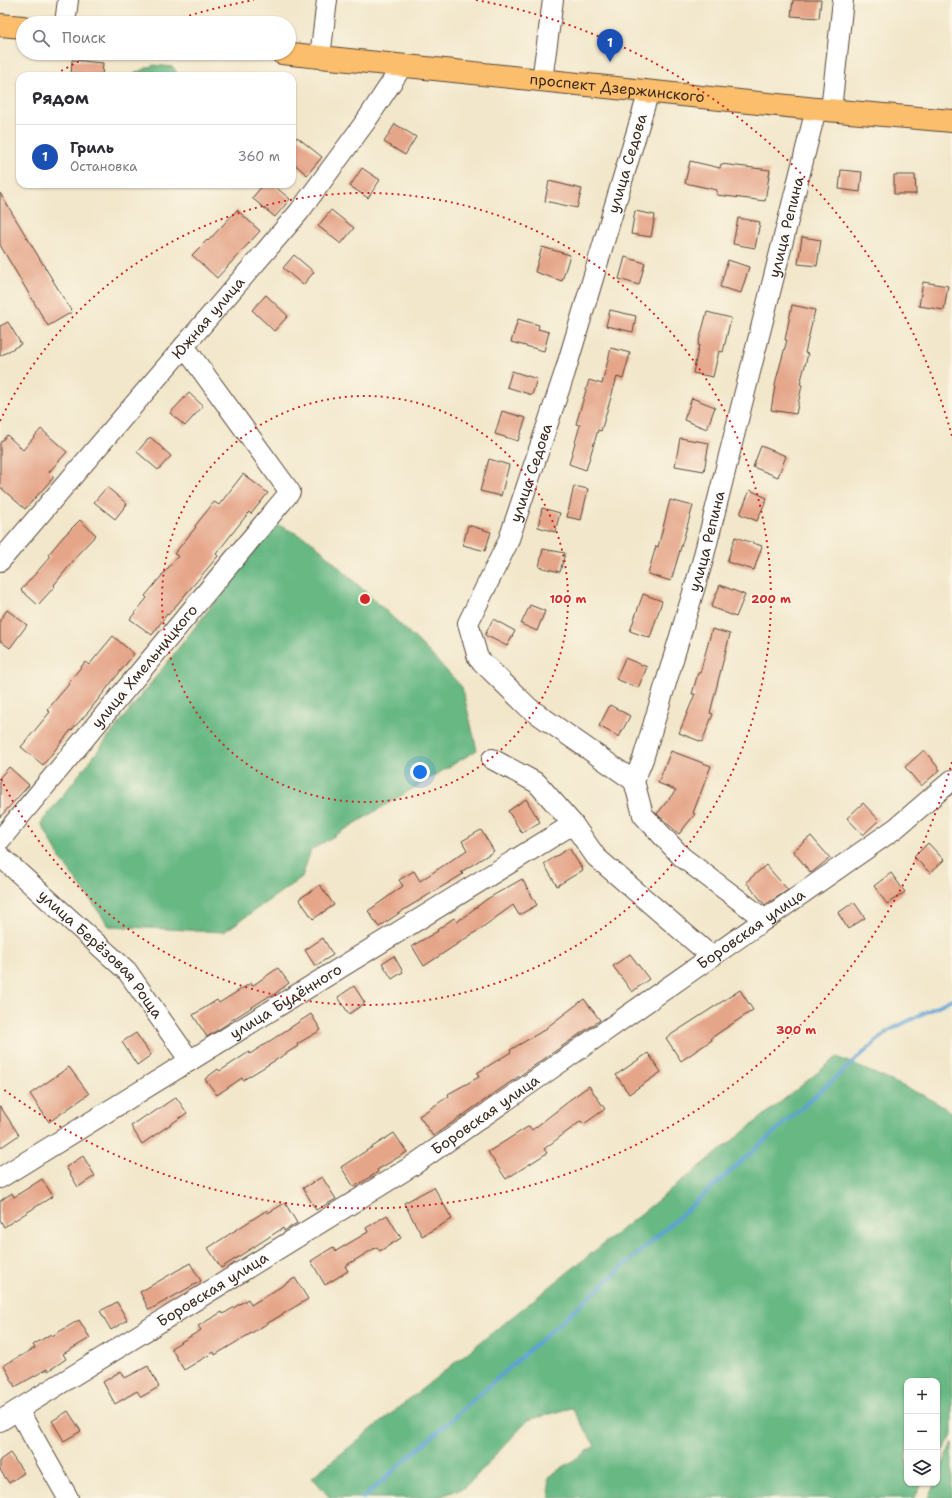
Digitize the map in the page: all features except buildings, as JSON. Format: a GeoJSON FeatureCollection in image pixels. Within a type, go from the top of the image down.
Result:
{"type":"FeatureCollection","features":[{"type":"Feature","properties":{"kind":"main road"},"geometry":{"type":"LineString","coordinates":[[0,24],[16,26]]}},
{"type":"Feature","properties":{"kind":"main road","name":"проспект Дзержинского"},"geometry":{"type":"LineString","coordinates":[[296,54],[649,92],[952,121]]}},
{"type":"Feature","properties":{"kind":"street"},"geometry":{"type":"LineString","coordinates":[[66,16],[68,0]]}},
{"type":"Feature","properties":{"kind":"street"},"geometry":{"type":"LineString","coordinates":[[320,57],[327,0]]}},
{"type":"Feature","properties":{"kind":"street"},"geometry":{"type":"LineString","coordinates":[[542,80],[554,0]]}},
{"type":"Feature","properties":{"kind":"street","name":"улица Репина"},"geometry":{"type":"LineString","coordinates":[[634,782],[643,759],[702,562],[823,109],[843,0]]}},
{"type":"Feature","properties":{"kind":"street","name":"Южная улица"},"geometry":{"type":"LineString","coordinates":[[0,561],[299,212],[366,121],[403,65]]}},
{"type":"Feature","properties":{"kind":"street","name":"улица Седова"},"geometry":{"type":"LineString","coordinates":[[634,782],[528,708],[478,658],[468,623],[508,542],[565,372],[649,92]]}},
{"type":"Feature","properties":{"kind":"street","name":"улица Хмельницкого"},"geometry":{"type":"LineString","coordinates":[[0,840],[290,492],[184,346]]}},
{"type":"Feature","properties":{"kind":"street"},"geometry":{"type":"LineString","coordinates":[[492,759],[538,783],[572,824],[596,857],[711,956]]}},
{"type":"Feature","properties":{"kind":"street","name":"Боровская улица"},"geometry":{"type":"LineString","coordinates":[[0,1421],[412,1166],[896,828],[952,780]]}},
{"type":"Feature","properties":{"kind":"street"},"geometry":{"type":"LineString","coordinates":[[634,782],[643,815],[682,857],[764,919]]}},
{"type":"Feature","properties":{"kind":"street","name":"улица Будённого"},"geometry":{"type":"LineString","coordinates":[[0,1178],[572,824]]}},
{"type":"Feature","properties":{"kind":"street","name":"улица Берёзовая Роща"},"geometry":{"type":"LineString","coordinates":[[0,856],[127,971],[190,1061]]}},
{"type":"Feature","properties":{"kind":"street"},"geometry":{"type":"LineString","coordinates":[[18,1410],[68,1498]]}},
{"type":"Feature","properties":{"kind":"green space"},"geometry":{"type":"Polygon","coordinates":[[[154,65],[173,67],[176,72],[137,72],[154,65]]]}},
{"type":"Feature","properties":{"kind":"green space"},"geometry":{"type":"Polygon","coordinates":[[[276,524],[310,540],[419,642],[462,687],[477,750],[311,850],[302,877],[224,932],[109,926],[60,858],[41,823],[276,524]]]}},
{"type":"Feature","properties":{"kind":"green space"},"geometry":{"type":"Polygon","coordinates":[[[837,1057],[925,1096],[952,1112],[952,1436],[940,1456],[940,1378],[904,1378],[904,1486],[921,1486],[914,1498],[550,1498],[548,1477],[595,1446],[572,1408],[528,1420],[466,1487],[436,1498],[330,1498],[312,1477],[837,1057]]]}},
{"type":"Feature","properties":{"kind":"green space"},"geometry":{"type":"Polygon","coordinates":[[[952,1443],[952,1497],[928,1498],[934,1486],[940,1486],[940,1471],[952,1443]]]}},
{"type":"Feature","properties":{"kind":"waterway"},"geometry":{"type":"LineString","coordinates":[[363,1498],[888,1031],[952,999]]}},
{"type":"Feature","properties":{"kind":"place","name":"Гриль"},"geometry":{"type":"Point","coordinates":[610,62]}}]}
